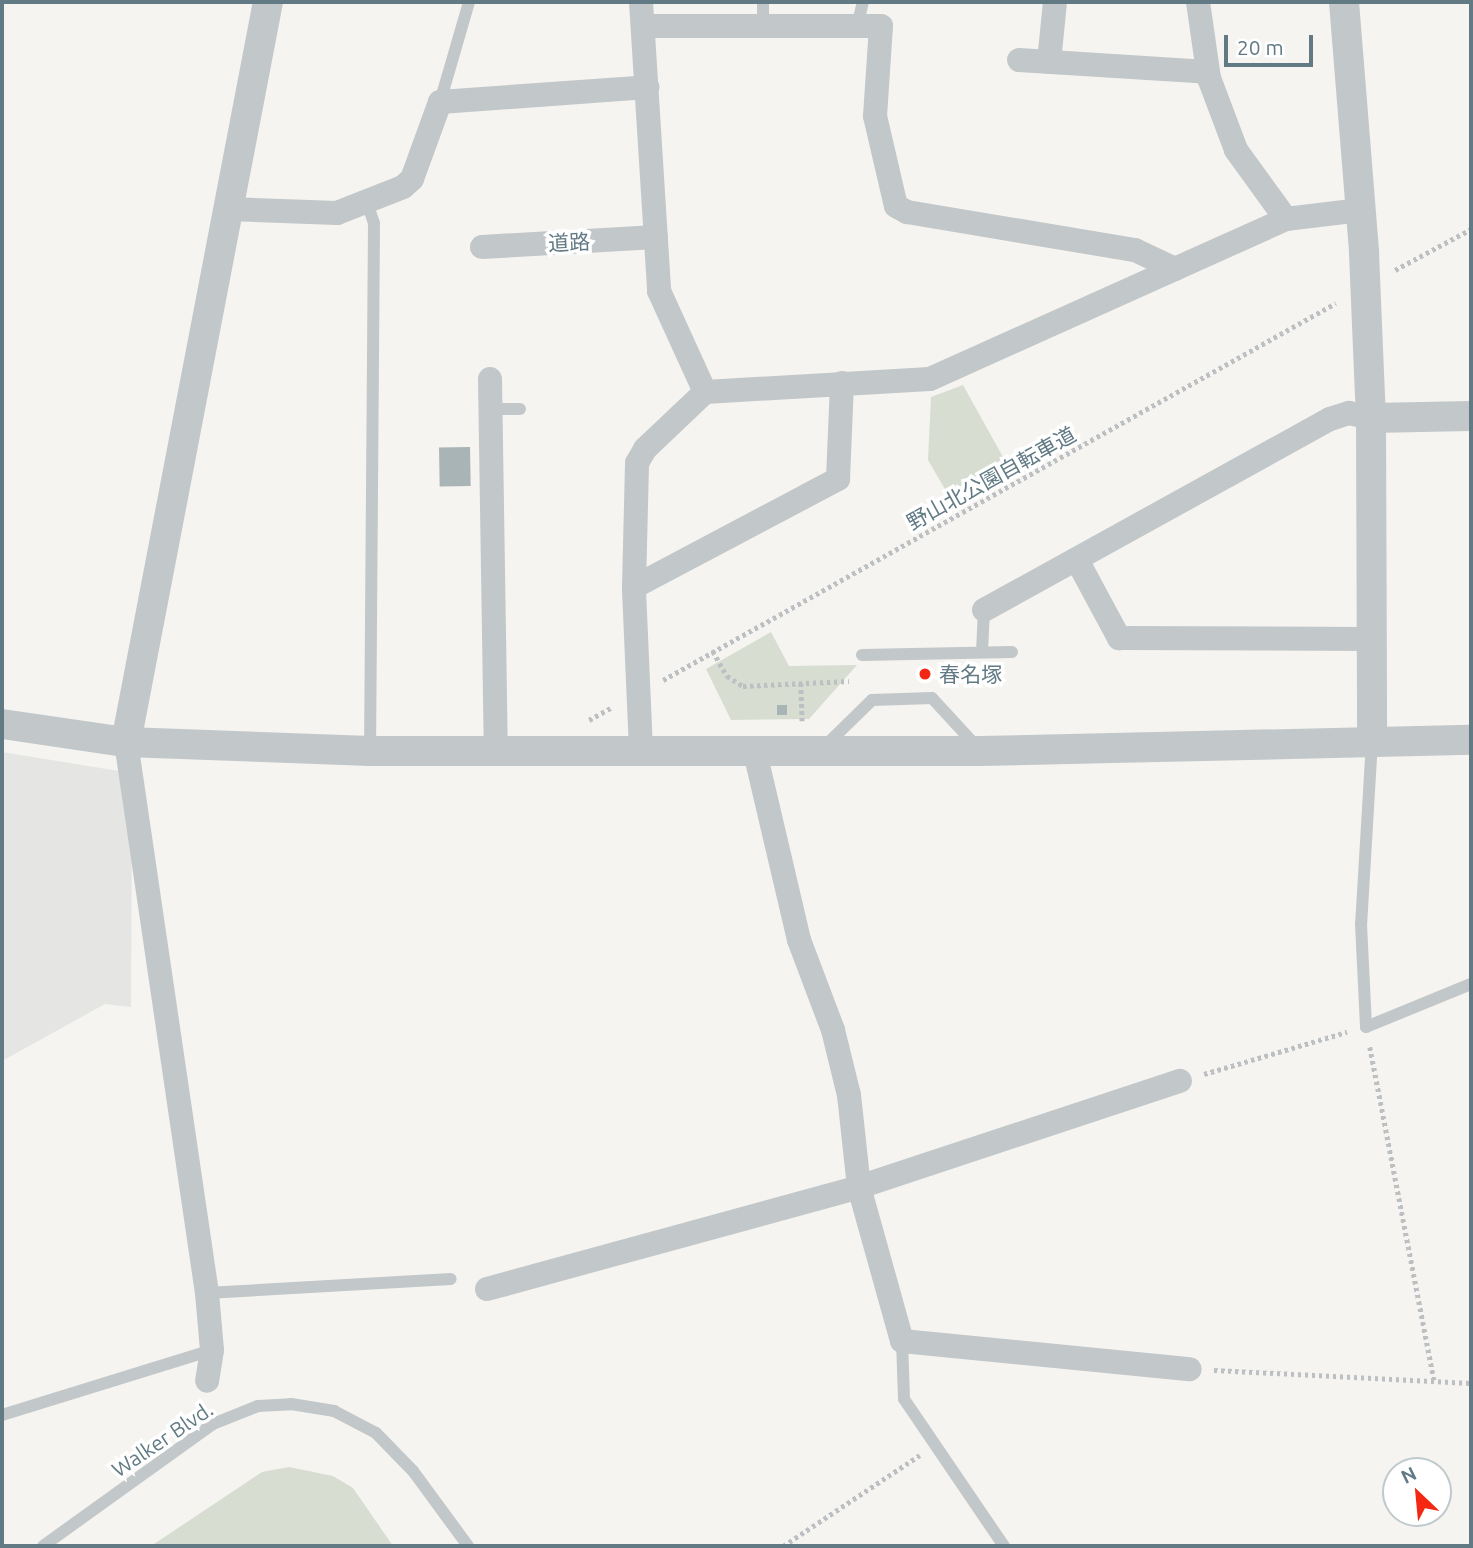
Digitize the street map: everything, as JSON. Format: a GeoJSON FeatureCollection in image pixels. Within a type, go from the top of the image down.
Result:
{"type":"FeatureCollection","features":[{"type":"Feature","properties":{"kind":"street"},"geometry":{"type":"LineString","coordinates":[[207,1381],[212,1350],[207,1293],[126,742],[268,2]]}},
{"type":"Feature","properties":{"kind":"street"},"geometry":{"type":"LineString","coordinates":[[641,2],[659,291],[705,392]]}},
{"type":"Feature","properties":{"kind":"street"},"geometry":{"type":"LineString","coordinates":[[1049,62],[1055,2]]}},
{"type":"Feature","properties":{"kind":"street"},"geometry":{"type":"LineString","coordinates":[[1198,2],[1208,72],[1236,150],[1286,219]]}},
{"type":"Feature","properties":{"kind":"street"},"geometry":{"type":"LineString","coordinates":[[1344,2],[1360,210],[1371,418],[1372,741]]}},
{"type":"Feature","properties":{"kind":"street"},"geometry":{"type":"LineString","coordinates":[[643,26],[763,13],[857,26],[881,26],[875,116],[896,206],[907,212],[1135,250],[1175,269]]}},
{"type":"Feature","properties":{"kind":"street"},"geometry":{"type":"LineString","coordinates":[[1018,60],[1208,72]]}},
{"type":"Feature","properties":{"kind":"street"},"geometry":{"type":"LineString","coordinates":[[229,209],[337,213],[367,202],[412,179],[440,102],[647,87]]}},
{"type":"Feature","properties":{"kind":"street"},"geometry":{"type":"LineString","coordinates":[[642,750],[634,587],[637,463],[645,449],[705,392],[930,379],[1286,219],[1360,210]]}},
{"type":"Feature","properties":{"kind":"street","name":"道路"},"geometry":{"type":"LineString","coordinates":[[482,247],[656,237]]}},
{"type":"Feature","properties":{"kind":"street"},"geometry":{"type":"LineString","coordinates":[[490,379],[496,750]]}},
{"type":"Feature","properties":{"kind":"street"},"geometry":{"type":"LineString","coordinates":[[634,587],[838,479],[842,383]]}},
{"type":"Feature","properties":{"kind":"street"},"geometry":{"type":"LineString","coordinates":[[984,610],[1330,419],[1349,413],[1371,418],[1471,416]]}},
{"type":"Feature","properties":{"kind":"street"},"geometry":{"type":"LineString","coordinates":[[1076,560],[1119,638],[1371,639]]}},
{"type":"Feature","properties":{"kind":"street"},"geometry":{"type":"LineString","coordinates":[[2,724],[126,742],[370,751],[754,748],[980,751],[1471,740]]}},
{"type":"Feature","properties":{"kind":"street"},"geometry":{"type":"LineString","coordinates":[[754,748],[799,940],[833,1030],[849,1096],[859,1187],[902,1341],[1190,1368]]}},
{"type":"Feature","properties":{"kind":"street"},"geometry":{"type":"LineString","coordinates":[[487,1289],[859,1187],[1180,1081]]}},
{"type":"Feature","properties":{"kind":"lane"},"geometry":{"type":"LineString","coordinates":[[440,102],[469,2]]}},
{"type":"Feature","properties":{"kind":"lane"},"geometry":{"type":"LineString","coordinates":[[857,26],[863,2]]}},
{"type":"Feature","properties":{"kind":"lane"},"geometry":{"type":"LineString","coordinates":[[367,202],[373,223],[370,751]]}},
{"type":"Feature","properties":{"kind":"lane"},"geometry":{"type":"LineString","coordinates":[[491,409],[520,409]]}},
{"type":"Feature","properties":{"kind":"lane"},"geometry":{"type":"LineString","coordinates":[[982,652],[984,610]]}},
{"type":"Feature","properties":{"kind":"lane"},"geometry":{"type":"LineString","coordinates":[[862,655],[1012,652]]}},
{"type":"Feature","properties":{"kind":"lane"},"geometry":{"type":"LineString","coordinates":[[824,748],[872,700],[932,698],[980,751]]}},
{"type":"Feature","properties":{"kind":"lane"},"geometry":{"type":"LineString","coordinates":[[1372,741],[1361,924],[1366,1027],[1471,984]]}},
{"type":"Feature","properties":{"kind":"lane"},"geometry":{"type":"LineString","coordinates":[[207,1293],[451,1279]]}},
{"type":"Feature","properties":{"kind":"lane"},"geometry":{"type":"LineString","coordinates":[[902,1341],[904,1399],[933,1447],[1004,1546]]}},
{"type":"Feature","properties":{"kind":"lane"},"geometry":{"type":"LineString","coordinates":[[2,1415],[212,1350]]}},
{"type":"Feature","properties":{"kind":"lane","name":"Walker Blvd."},"geometry":{"type":"LineString","coordinates":[[43,1546],[213,1423],[258,1406],[291,1404],[334,1411],[376,1433],[413,1471],[468,1546]]}},
{"type":"Feature","properties":{"kind":"path"},"geometry":{"type":"LineString","coordinates":[[1390,273],[1471,229]]}},
{"type":"Feature","properties":{"kind":"path","name":"野山北公園自転車道"},"geometry":{"type":"LineString","coordinates":[[655,684],[1344,299]]}},
{"type":"Feature","properties":{"kind":"path"},"geometry":{"type":"LineString","coordinates":[[713,651],[727,676],[743,686],[849,681]]}},
{"type":"Feature","properties":{"kind":"path"},"geometry":{"type":"LineString","coordinates":[[801,683],[802,725]]}},
{"type":"Feature","properties":{"kind":"path"},"geometry":{"type":"LineString","coordinates":[[583,724],[622,702]]}},
{"type":"Feature","properties":{"kind":"path"},"geometry":{"type":"LineString","coordinates":[[1180,1081],[1366,1027],[1434,1380]]}},
{"type":"Feature","properties":{"kind":"path"},"geometry":{"type":"LineString","coordinates":[[1190,1368],[1471,1383]]}},
{"type":"Feature","properties":{"kind":"path"},"geometry":{"type":"LineString","coordinates":[[783,1546],[933,1447]]}},
{"type":"Feature","properties":{"kind":"shaded area"},"geometry":{"type":"Polygon","coordinates":[[[963,385],[1013,475],[956,508],[928,460],[931,397],[963,385]]]}},
{"type":"Feature","properties":{"kind":"shaded area"},"geometry":{"type":"Polygon","coordinates":[[[771,632],[789,666],[857,665],[809,719],[731,720],[706,669],[771,632]]]}},
{"type":"Feature","properties":{"kind":"shaded area"},"geometry":{"type":"Polygon","coordinates":[[[2,752],[119,771],[132,830],[131,1007],[105,1004],[2,1061],[2,752]]]}},
{"type":"Feature","properties":{"kind":"shaded area"},"geometry":{"type":"Polygon","coordinates":[[[289,1467],[333,1476],[353,1488],[393,1546],[151,1546],[262,1472],[289,1467]]]}},
{"type":"Feature","properties":{"kind":"building"},"geometry":{"type":"Polygon","coordinates":[[[470,447],[471,486],[440,487],[439,448],[470,447]]]}},
{"type":"Feature","properties":{"kind":"building"},"geometry":{"type":"Polygon","coordinates":[[[777,705],[787,705],[787,715],[777,715],[777,705]]]}},
{"type":"Feature","properties":{"kind":"place","name":"春名塚"},"geometry":{"type":"Point","coordinates":[925,674]}}]}
